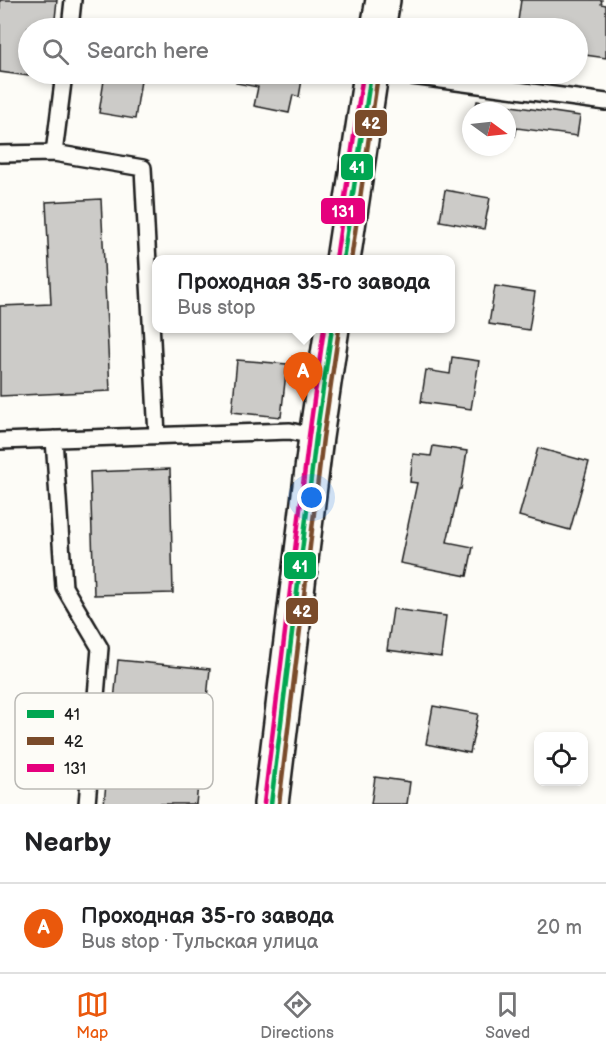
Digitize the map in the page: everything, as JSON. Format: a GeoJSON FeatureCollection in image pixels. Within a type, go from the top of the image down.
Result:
{"type":"FeatureCollection","features":[{"type":"Feature","properties":{"kind":"main road"},"geometry":{"type":"LineString","coordinates":[[379,18],[382,0]]}},
{"type":"Feature","properties":{"kind":"main road"},"geometry":{"type":"LineString","coordinates":[[344,255],[369,84]]}},
{"type":"Feature","properties":{"kind":"main road"},"geometry":{"type":"LineString","coordinates":[[271,804],[316,437],[331,333]]}},
{"type":"Feature","properties":{"kind":"lane"},"geometry":{"type":"LineString","coordinates":[[71,18],[74,0]]}},
{"type":"Feature","properties":{"kind":"lane"},"geometry":{"type":"LineString","coordinates":[[54,153],[63,84]]}},
{"type":"Feature","properties":{"kind":"lane"},"geometry":{"type":"LineString","coordinates":[[472,84],[606,102]]}},
{"type":"Feature","properties":{"kind":"lane"},"geometry":{"type":"LineString","coordinates":[[0,154],[54,153],[143,168],[156,436]]}},
{"type":"Feature","properties":{"kind":"lane"},"geometry":{"type":"LineString","coordinates":[[0,441],[290,431],[316,437]]}},
{"type":"Feature","properties":{"kind":"lane"},"geometry":{"type":"LineString","coordinates":[[54,439],[64,587],[100,648],[96,693]]}},
{"type":"Feature","properties":{"kind":"lane"},"geometry":{"type":"LineString","coordinates":[[87,804],[88,789]]}},
{"type":"Feature","properties":{"kind":"building"},"geometry":{"type":"Polygon","coordinates":[[[0,0],[57,0],[55,18],[18,18],[18,75],[0,72],[0,0]]]}},
{"type":"Feature","properties":{"kind":"building"},"geometry":{"type":"Polygon","coordinates":[[[521,0],[602,0],[601,4],[606,5],[606,58],[588,55],[588,18],[518,18],[521,0]]]}},
{"type":"Feature","properties":{"kind":"building"},"geometry":{"type":"Polygon","coordinates":[[[103,84],[140,84],[135,119],[99,113],[103,84]]]}},
{"type":"Feature","properties":{"kind":"building"},"geometry":{"type":"Polygon","coordinates":[[[242,84],[301,84],[299,97],[293,95],[289,113],[254,106],[258,87],[242,84]]]}},
{"type":"Feature","properties":{"kind":"building"},"geometry":{"type":"Polygon","coordinates":[[[516,107],[580,116],[577,136],[517,128],[516,132],[516,107]]]}},
{"type":"Feature","properties":{"kind":"building"},"geometry":{"type":"Polygon","coordinates":[[[445,190],[490,198],[484,229],[440,221],[445,190]]]}},
{"type":"Feature","properties":{"kind":"building"},"geometry":{"type":"Polygon","coordinates":[[[101,199],[110,391],[0,396],[0,306],[51,304],[46,202],[101,199]]]}},
{"type":"Feature","properties":{"kind":"building"},"geometry":{"type":"Polygon","coordinates":[[[495,286],[535,292],[529,330],[489,324],[495,286]]]}},
{"type":"Feature","properties":{"kind":"building"},"geometry":{"type":"Polygon","coordinates":[[[452,357],[479,361],[471,409],[421,402],[426,370],[450,374],[452,357]]]}},
{"type":"Feature","properties":{"kind":"building"},"geometry":{"type":"Polygon","coordinates":[[[237,360],[287,364],[281,417],[232,412],[237,360]]]}},
{"type":"Feature","properties":{"kind":"building"},"geometry":{"type":"Polygon","coordinates":[[[433,446],[467,451],[461,489],[459,489],[447,542],[473,547],[467,576],[400,563],[417,483],[410,482],[413,454],[431,456],[433,446]]]}},
{"type":"Feature","properties":{"kind":"building"},"geometry":{"type":"Polygon","coordinates":[[[538,448],[589,462],[570,530],[519,516],[538,448]]]}},
{"type":"Feature","properties":{"kind":"building"},"geometry":{"type":"Polygon","coordinates":[[[170,469],[173,593],[94,595],[90,472],[170,469]]]}},
{"type":"Feature","properties":{"kind":"building"},"geometry":{"type":"Polygon","coordinates":[[[393,609],[446,616],[441,657],[387,650],[393,609]]]}},
{"type":"Feature","properties":{"kind":"building"},"geometry":{"type":"Polygon","coordinates":[[[118,660],[210,669],[208,693],[115,693],[118,660]]]}},
{"type":"Feature","properties":{"kind":"building"},"geometry":{"type":"Polygon","coordinates":[[[433,706],[478,714],[470,753],[426,744],[433,706]]]}},
{"type":"Feature","properties":{"kind":"building"},"geometry":{"type":"Polygon","coordinates":[[[375,777],[410,782],[407,804],[371,804],[375,777]]]}},
{"type":"Feature","properties":{"kind":"building"},"geometry":{"type":"Polygon","coordinates":[[[105,789],[198,789],[196,804],[104,804],[105,789]]]}},
{"type":"Feature","properties":{"kind":"transit line","name":"131"},"geometry":{"type":"LineString","coordinates":[[337,255],[362,84]]}},
{"type":"Feature","properties":{"kind":"transit line","name":"41"},"geometry":{"type":"LineString","coordinates":[[344,255],[369,84]]}},
{"type":"Feature","properties":{"kind":"transit line","name":"42"},"geometry":{"type":"LineString","coordinates":[[352,255],[377,84]]}},
{"type":"Feature","properties":{"kind":"transit line","name":"131"},"geometry":{"type":"LineString","coordinates":[[264,803],[323,333]]}},
{"type":"Feature","properties":{"kind":"transit line","name":"41"},"geometry":{"type":"LineString","coordinates":[[271,804],[316,437],[331,333]]}},
{"type":"Feature","properties":{"kind":"transit line","name":"42"},"geometry":{"type":"LineString","coordinates":[[279,804],[323,438],[338,333]]}},
{"type":"Feature","properties":{"kind":"place","name":"Проходная 35-го завода"},"geometry":{"type":"Point","coordinates":[303,402]}}]}
